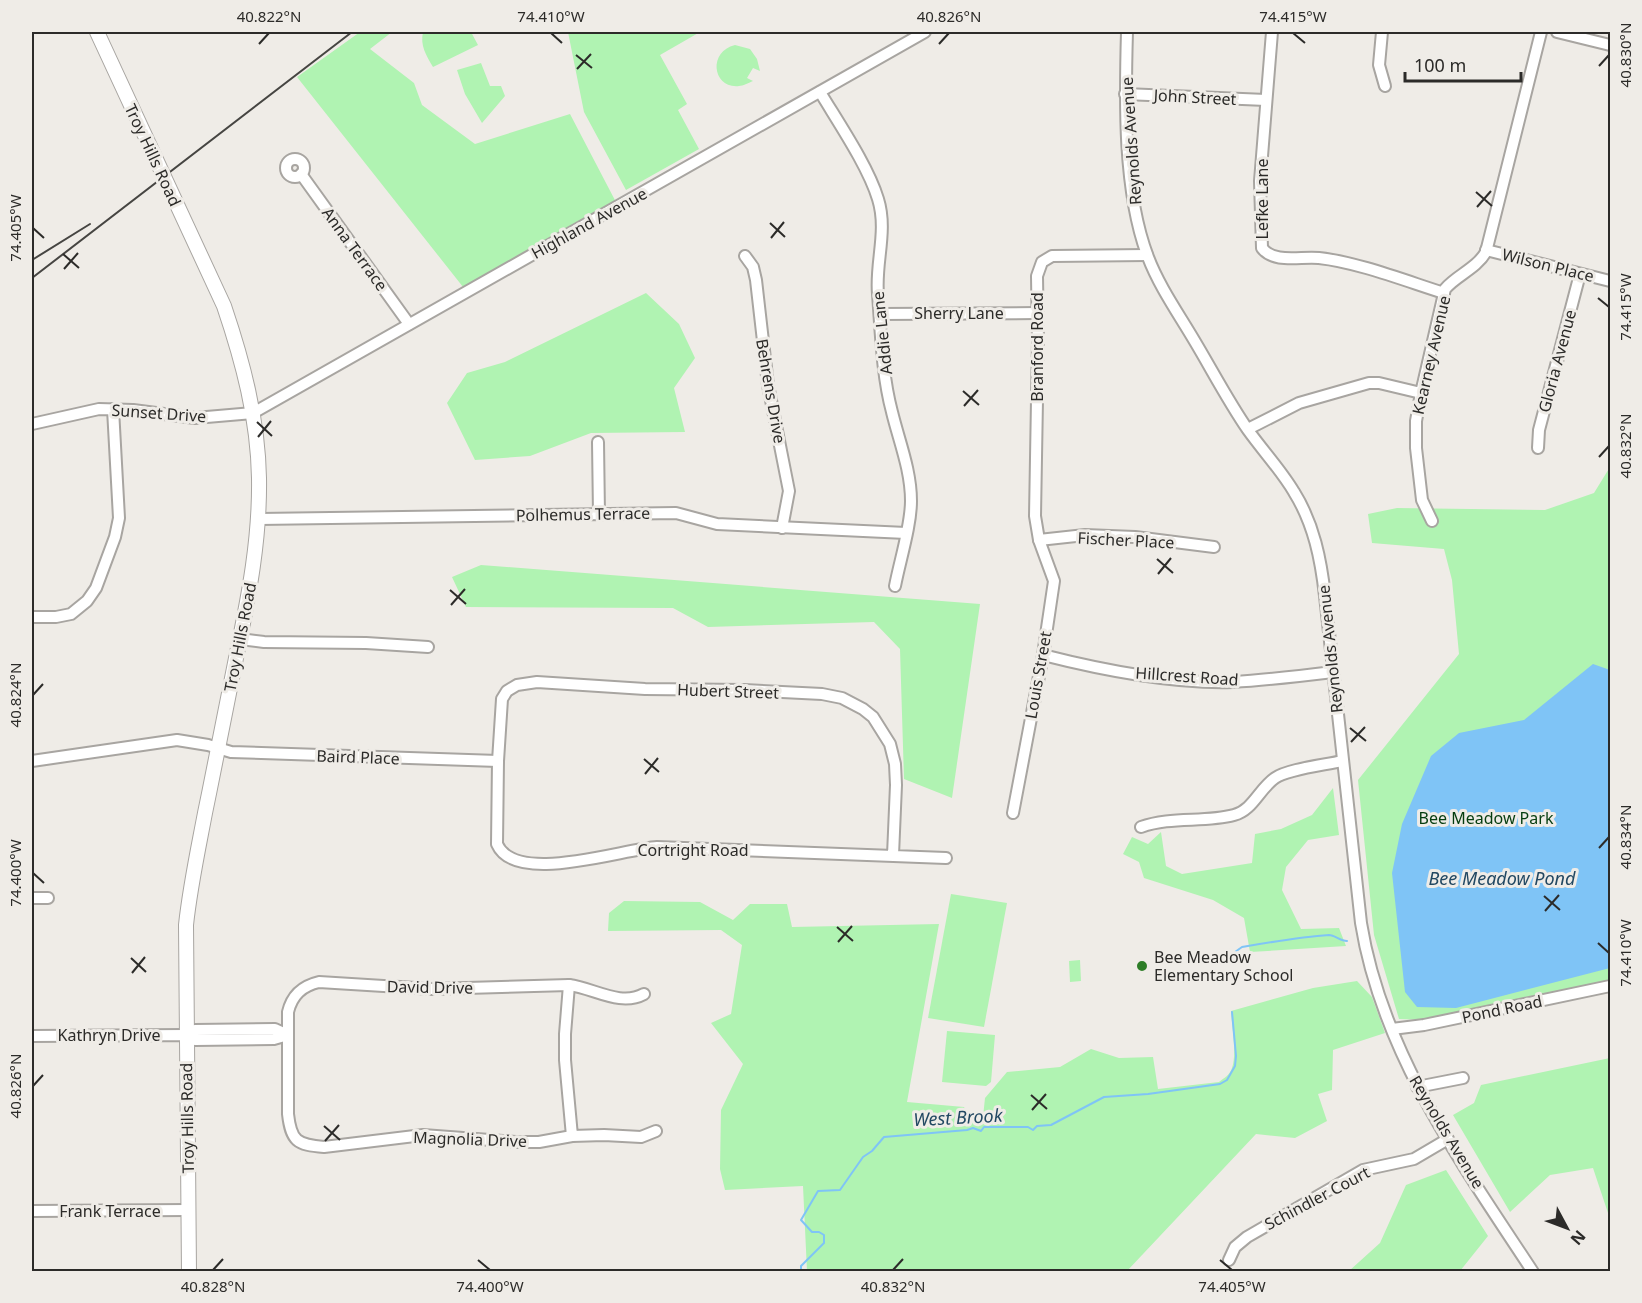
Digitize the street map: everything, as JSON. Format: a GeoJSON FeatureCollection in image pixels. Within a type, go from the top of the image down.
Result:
{"type":"FeatureCollection","features":[{"type":"Feature","properties":{"kind":"main road","name":"Troy Hills Road"},"geometry":{"type":"LineString","coordinates":[[97,33],[224,306],[239,352],[253,413],[259,477],[259,519],[248,597],[187,915],[189,1272]]}},
{"type":"Feature","properties":{"kind":"street","name":"Highland Avenue"},"geometry":{"type":"LineString","coordinates":[[253,413],[924,32]]}},
{"type":"Feature","properties":{"kind":"street","name":"Reynolds Avenue"},"geometry":{"type":"LineString","coordinates":[[1127,32],[1125,94],[1132,189],[1147,255],[1167,295],[1248,429],[1295,494],[1313,532],[1322,573],[1365,949],[1374,979],[1417,1087],[1533,1272]]}},
{"type":"Feature","properties":{"kind":"street","name":"Lefke Lane"},"geometry":{"type":"LineString","coordinates":[[1272,32],[1260,181],[1260,239],[1265,252],[1274,257],[1317,258],[1334,261],[1444,293]]}},
{"type":"Feature","properties":{"kind":"street"},"geometry":{"type":"LineString","coordinates":[[1382,32],[1379,65],[1385,86]]}},
{"type":"Feature","properties":{"kind":"street","name":"Kearney Avenue"},"geometry":{"type":"LineString","coordinates":[[1432,521],[1422,500],[1416,448],[1416,422],[1421,393],[1444,293],[1451,282],[1480,261],[1486,250],[1541,32]]}},
{"type":"Feature","properties":{"kind":"street"},"geometry":{"type":"LineString","coordinates":[[1557,32],[1611,45]]}},
{"type":"Feature","properties":{"kind":"street","name":"Addie Lane"},"geometry":{"type":"LineString","coordinates":[[820,92],[871,181],[878,199],[882,222],[877,278],[879,314],[889,400],[911,488],[910,516],[895,586]]}},
{"type":"Feature","properties":{"kind":"street","name":"John Street"},"geometry":{"type":"LineString","coordinates":[[1125,94],[1266,100]]}},
{"type":"Feature","properties":{"kind":"street","name":"Anna Terrace"},"geometry":{"type":"LineString","coordinates":[[301,174],[409,324]]}},
{"type":"Feature","properties":{"kind":"street","name":"Wilson Place"},"geometry":{"type":"LineString","coordinates":[[1486,250],[1611,280]]}},
{"type":"Feature","properties":{"kind":"street","name":"Behrens Drive"},"geometry":{"type":"LineString","coordinates":[[745,255],[753,267],[756,280],[768,385],[789,491],[782,528]]}},
{"type":"Feature","properties":{"kind":"street","name":"Branford Road"},"geometry":{"type":"LineString","coordinates":[[1038,540],[1035,516],[1037,276],[1040,265],[1047,258],[1077,255],[1147,255]]}},
{"type":"Feature","properties":{"kind":"street","name":"Gloria Avenue"},"geometry":{"type":"LineString","coordinates":[[1538,448],[1539,430],[1580,274]]}},
{"type":"Feature","properties":{"kind":"street","name":"Sherry Lane"},"geometry":{"type":"LineString","coordinates":[[879,314],[1038,313]]}},
{"type":"Feature","properties":{"kind":"street"},"geometry":{"type":"LineString","coordinates":[[1248,429],[1299,403],[1369,383],[1421,393]]}},
{"type":"Feature","properties":{"kind":"street","name":"Sunset Drive"},"geometry":{"type":"LineString","coordinates":[[32,424],[99,409],[133,410],[195,418],[253,413]]}},
{"type":"Feature","properties":{"kind":"street"},"geometry":{"type":"LineString","coordinates":[[32,616],[63,616],[75,612],[87,602],[96,588],[115,537],[119,518],[113,409]]}},
{"type":"Feature","properties":{"kind":"street"},"geometry":{"type":"LineString","coordinates":[[598,442],[599,514]]}},
{"type":"Feature","properties":{"kind":"street","name":"Polhemus Terrace"},"geometry":{"type":"LineString","coordinates":[[259,519],[676,513],[717,524],[906,533]]}},
{"type":"Feature","properties":{"kind":"street","name":"Fischer Place"},"geometry":{"type":"LineString","coordinates":[[1038,540],[1085,535],[1135,537],[1214,548]]}},
{"type":"Feature","properties":{"kind":"street","name":"Louis Street"},"geometry":{"type":"LineString","coordinates":[[1013,813],[1043,655],[1054,581],[1038,540]]}},
{"type":"Feature","properties":{"kind":"street"},"geometry":{"type":"LineString","coordinates":[[240,639],[264,642],[366,643],[428,647]]}},
{"type":"Feature","properties":{"kind":"street","name":"Hillcrest Road"},"geometry":{"type":"LineString","coordinates":[[1043,655],[1150,675],[1197,680],[1249,681],[1333,672]]}},
{"type":"Feature","properties":{"kind":"street","name":"Hubert Street"},"geometry":{"type":"LineString","coordinates":[[498,761],[502,699],[512,687],[527,682],[645,689],[744,690],[822,694],[842,698],[873,717],[890,744],[895,765],[896,785],[893,855]]}},
{"type":"Feature","properties":{"kind":"street","name":"Baird Place"},"geometry":{"type":"LineString","coordinates":[[32,761],[177,740],[231,752],[498,761]]}},
{"type":"Feature","properties":{"kind":"street","name":"Cortright Road"},"geometry":{"type":"LineString","coordinates":[[498,761],[497,844],[506,857],[516,862],[581,862],[640,848],[657,847],[946,858]]}},
{"type":"Feature","properties":{"kind":"street"},"geometry":{"type":"LineString","coordinates":[[1141,827],[1155,822],[1232,816],[1246,809],[1265,786],[1278,776],[1342,761]]}},
{"type":"Feature","properties":{"kind":"street"},"geometry":{"type":"LineString","coordinates":[[32,898],[48,898]]}},
{"type":"Feature","properties":{"kind":"street","name":"David Drive"},"geometry":{"type":"LineString","coordinates":[[288,1072],[288,1012],[293,999],[304,987],[319,982],[432,989],[569,985],[586,987],[625,999],[635,999],[644,994]]}},
{"type":"Feature","properties":{"kind":"street"},"geometry":{"type":"LineString","coordinates":[[569,985],[565,1060],[572,1136]]}},
{"type":"Feature","properties":{"kind":"street","name":"Pond Road"},"geometry":{"type":"LineString","coordinates":[[1392,1029],[1424,1025],[1611,986]]}},
{"type":"Feature","properties":{"kind":"street"},"geometry":{"type":"LineString","coordinates":[[186,1035],[195,1030],[275,1029],[288,1035]]}},
{"type":"Feature","properties":{"kind":"street","name":"Kathryn Drive"},"geometry":{"type":"LineString","coordinates":[[32,1035],[186,1035]]}},
{"type":"Feature","properties":{"kind":"street","name":"Magnolia Drive"},"geometry":{"type":"LineString","coordinates":[[288,1072],[290,1127],[297,1142],[307,1146],[324,1147],[423,1135],[539,1142],[572,1136],[641,1137],[656,1131]]}},
{"type":"Feature","properties":{"kind":"street"},"geometry":{"type":"LineString","coordinates":[[1417,1087],[1463,1077]]}},
{"type":"Feature","properties":{"kind":"street","name":"Schindler Court"},"geometry":{"type":"LineString","coordinates":[[1229,1260],[1235,1246],[1247,1237],[1354,1175],[1374,1167],[1414,1160],[1448,1139]]}},
{"type":"Feature","properties":{"kind":"street","name":"Frank Terrace"},"geometry":{"type":"LineString","coordinates":[[32,1211],[188,1210]]}},
{"type":"Feature","properties":{"kind":"green space"},"geometry":{"type":"Polygon","coordinates":[[[360,32],[392,32],[370,49],[414,83],[422,105],[475,144],[570,114],[618,206],[467,292],[297,77],[360,32]]]}},
{"type":"Feature","properties":{"kind":"green space"},"geometry":{"type":"Polygon","coordinates":[[[423,32],[471,32],[478,45],[433,67],[423,46],[423,32]]]}},
{"type":"Feature","properties":{"kind":"green space"},"geometry":{"type":"Polygon","coordinates":[[[568,32],[700,32],[660,55],[687,104],[678,110],[699,149],[626,190],[584,112],[568,32]]]}},
{"type":"Feature","properties":{"kind":"green space"},"geometry":{"type":"Polygon","coordinates":[[[735,45],[750,49],[757,59],[760,71],[753,68],[747,78],[753,81],[741,86],[723,82],[717,69],[720,55],[735,45]]]}},
{"type":"Feature","properties":{"kind":"green space"},"geometry":{"type":"Polygon","coordinates":[[[481,63],[490,86],[501,86],[505,96],[482,123],[465,94],[457,70],[481,63]]]}},
{"type":"Feature","properties":{"kind":"green space"},"geometry":{"type":"Polygon","coordinates":[[[646,293],[679,324],[695,358],[674,388],[685,432],[591,433],[530,456],[475,460],[447,403],[467,373],[505,362],[646,293]]]}},
{"type":"Feature","properties":{"kind":"green space","name":"Bee Meadow Park"},"geometry":{"type":"Polygon","coordinates":[[[1610,467],[1610,983],[1426,1020],[1399,1019],[1374,935],[1358,780],[1459,654],[1452,580],[1444,549],[1372,543],[1368,514],[1397,508],[1545,510],[1594,493],[1610,467]]]}},
{"type":"Feature","properties":{"kind":"green space"},"geometry":{"type":"Polygon","coordinates":[[[481,565],[980,604],[952,798],[904,779],[900,649],[874,622],[708,627],[673,608],[466,607],[452,577],[481,565]]]}},
{"type":"Feature","properties":{"kind":"green space"},"geometry":{"type":"Polygon","coordinates":[[[1333,788],[1339,835],[1308,840],[1286,867],[1282,890],[1301,929],[1339,928],[1346,946],[1250,952],[1244,918],[1213,900],[1144,878],[1139,862],[1123,854],[1132,837],[1148,844],[1161,832],[1166,866],[1182,874],[1252,863],[1255,834],[1281,829],[1312,815],[1333,788]]]}},
{"type":"Feature","properties":{"kind":"green space"},"geometry":{"type":"Polygon","coordinates":[[[951,894],[1007,903],[984,1027],[928,1018],[951,894]]]}},
{"type":"Feature","properties":{"kind":"green space"},"geometry":{"type":"Polygon","coordinates":[[[624,901],[700,902],[733,920],[750,904],[787,904],[792,927],[939,924],[907,1102],[964,1107],[970,1120],[983,1117],[985,1098],[1007,1072],[1060,1067],[1091,1049],[1119,1058],[1153,1057],[1158,1089],[1219,1082],[1230,1073],[1232,1068],[1234,1048],[1231,1011],[1313,988],[1357,981],[1372,997],[1385,1033],[1333,1050],[1332,1090],[1318,1094],[1327,1121],[1295,1138],[1256,1134],[1127,1271],[807,1271],[803,1186],[725,1190],[720,1169],[721,1110],[743,1064],[711,1023],[731,1014],[742,945],[721,930],[608,931],[609,913],[624,901]]]}},
{"type":"Feature","properties":{"kind":"green space"},"geometry":{"type":"Polygon","coordinates":[[[1080,960],[1081,981],[1070,982],[1069,961],[1080,960]]]}},
{"type":"Feature","properties":{"kind":"green space"},"geometry":{"type":"Polygon","coordinates":[[[947,1031],[995,1035],[991,1082],[986,1086],[942,1082],[947,1031]]]}},
{"type":"Feature","properties":{"kind":"green space"},"geometry":{"type":"Polygon","coordinates":[[[1610,1058],[1610,1219],[1593,1168],[1550,1175],[1510,1212],[1453,1115],[1474,1103],[1481,1085],[1610,1058]]]}},
{"type":"Feature","properties":{"kind":"green space"},"geometry":{"type":"Polygon","coordinates":[[[1446,1170],[1488,1236],[1460,1271],[1349,1271],[1380,1243],[1406,1185],[1446,1170]]]}},
{"type":"Feature","properties":{"kind":"water","name":"Bee Meadow Pond"},"geometry":{"type":"Polygon","coordinates":[[[1593,664],[1610,670],[1610,968],[1456,1008],[1417,1007],[1405,992],[1392,873],[1402,824],[1431,756],[1459,733],[1524,720],[1593,664]]]}},
{"type":"Feature","properties":{"kind":"waterway","name":"West Brook"},"geometry":{"type":"LineString","coordinates":[[1232,959],[1235,952],[1242,947],[1329,935],[1347,941]]}},
{"type":"Feature","properties":{"kind":"waterway","name":"West Brook"},"geometry":{"type":"LineString","coordinates":[[801,1272],[801,1266],[824,1243],[824,1235],[812,1232],[801,1220],[818,1191],[840,1190],[863,1157],[872,1151],[884,1137],[973,1128],[981,1131],[984,1127],[1028,1127],[1033,1130],[1037,1126],[1051,1125],[1104,1097],[1148,1094],[1220,1084],[1227,1080],[1235,1066],[1232,1012]]}},
{"type":"Feature","properties":{"kind":"railway"},"geometry":{"type":"LineString","coordinates":[[32,278],[352,32]]}},
{"type":"Feature","properties":{"kind":"railway"},"geometry":{"type":"LineString","coordinates":[[32,260],[90,224]]}},
{"type":"Feature","properties":{"kind":"place","name":"Bee Meadow Elementary School"},"geometry":{"type":"Point","coordinates":[1142,966]}}]}
